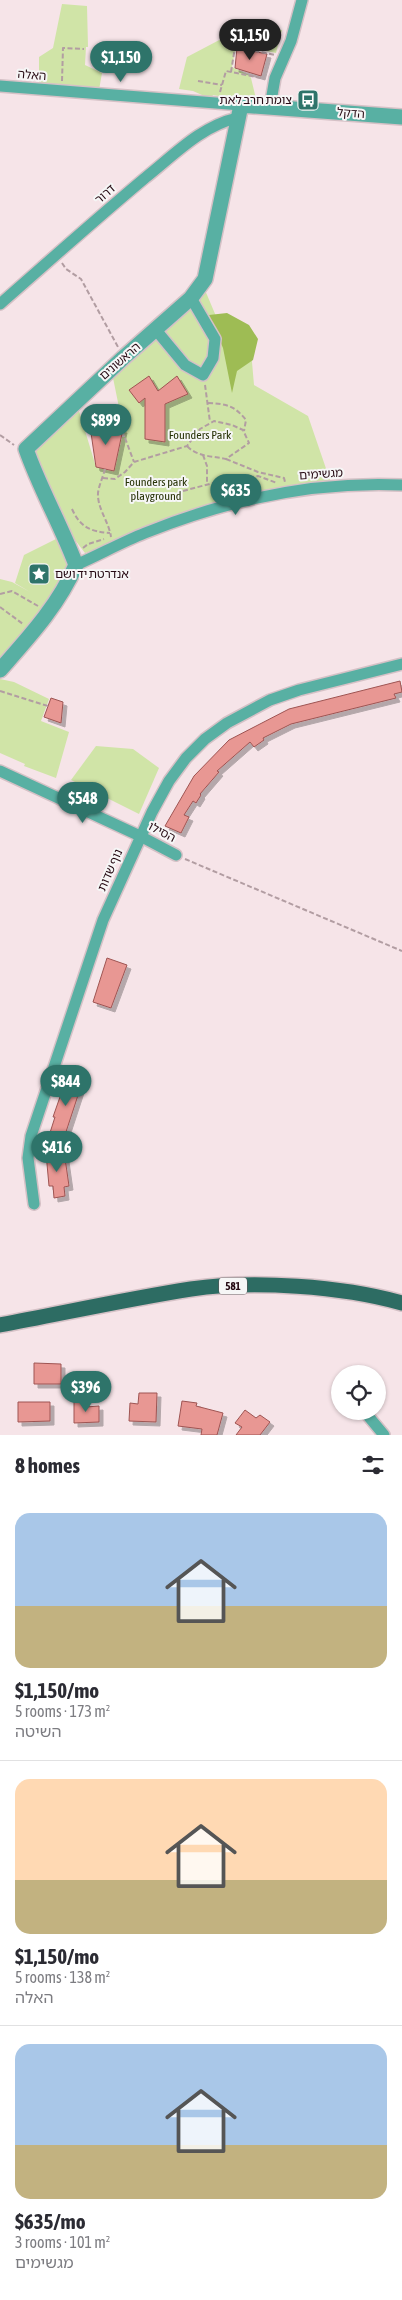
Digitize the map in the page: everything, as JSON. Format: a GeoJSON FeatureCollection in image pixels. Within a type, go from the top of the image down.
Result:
{"type":"FeatureCollection","features":[{"type":"Feature","properties":{"kind":"main road","name":"581"},"geometry":{"type":"LineString","coordinates":[[0,1325],[192,1289],[225,1286],[336,1290],[367,1294],[402,1303]]}},
{"type":"Feature","properties":{"kind":"main road","name":"581"},"geometry":{"type":"LineString","coordinates":[[0,1334],[66,1313]]}},
{"type":"Feature","properties":{"kind":"street"},"geometry":{"type":"LineString","coordinates":[[270,107],[275,78],[284,57],[302,0]]}},
{"type":"Feature","properties":{"kind":"street","name":"האלה"},"geometry":{"type":"LineString","coordinates":[[0,86],[217,103],[239,112]]}},
{"type":"Feature","properties":{"kind":"street","name":"הדקל"},"geometry":{"type":"LineString","coordinates":[[239,112],[270,107],[402,117]]}},
{"type":"Feature","properties":{"kind":"street","name":"דרור"},"geometry":{"type":"LineString","coordinates":[[0,304],[187,144],[239,112]]}},
{"type":"Feature","properties":{"kind":"street","name":"הראשונים"},"geometry":{"type":"LineString","coordinates":[[26,448],[191,298],[205,279],[239,112]]}},
{"type":"Feature","properties":{"kind":"street"},"geometry":{"type":"LineString","coordinates":[[156,330],[186,365],[203,375],[213,358],[215,339],[191,298]]}},
{"type":"Feature","properties":{"kind":"street"},"geometry":{"type":"LineString","coordinates":[[0,670],[48,613],[66,587],[76,565],[64,535],[38,483],[26,448]]}},
{"type":"Feature","properties":{"kind":"street","name":"מגשימים"},"geometry":{"type":"LineString","coordinates":[[76,565],[112,544],[227,505],[284,491],[332,486],[402,485]]}},
{"type":"Feature","properties":{"kind":"street","name":"נוף שדות"},"geometry":{"type":"LineString","coordinates":[[34,1204],[28,1158],[31,1136],[92,948],[140,836],[169,781],[186,758],[205,739],[250,709],[299,690],[402,664]]}},
{"type":"Feature","properties":{"kind":"street","name":"הסילו"},"geometry":{"type":"LineString","coordinates":[[0,771],[140,836],[176,855]]}},
{"type":"Feature","properties":{"kind":"street"},"geometry":{"type":"LineString","coordinates":[[372,1420],[384,1435]]}},
{"type":"Feature","properties":{"kind":"path"},"geometry":{"type":"LineString","coordinates":[[231,72],[235,47],[284,57]]}},
{"type":"Feature","properties":{"kind":"path"},"geometry":{"type":"LineString","coordinates":[[62,91],[63,48],[84,49]]}},
{"type":"Feature","properties":{"kind":"path"},"geometry":{"type":"LineString","coordinates":[[217,103],[226,70],[261,78]]}},
{"type":"Feature","properties":{"kind":"path"},"geometry":{"type":"LineString","coordinates":[[198,80],[222,85]]}},
{"type":"Feature","properties":{"kind":"path"},"geometry":{"type":"LineString","coordinates":[[55,255],[66,269],[81,278],[104,318],[123,358]]}},
{"type":"Feature","properties":{"kind":"path"},"geometry":{"type":"LineString","coordinates":[[207,394],[210,423]]}},
{"type":"Feature","properties":{"kind":"path"},"geometry":{"type":"LineString","coordinates":[[208,403],[226,404],[236,408],[246,420],[244,433]]}},
{"type":"Feature","properties":{"kind":"path"},"geometry":{"type":"LineString","coordinates":[[103,478],[115,479],[134,462],[187,446],[200,429],[210,423],[222,422],[232,425],[244,433],[250,443],[226,459]]}},
{"type":"Feature","properties":{"kind":"path"},"geometry":{"type":"LineString","coordinates":[[0,436],[10,444],[26,448]]}},
{"type":"Feature","properties":{"kind":"path"},"geometry":{"type":"LineString","coordinates":[[125,438],[134,462]]}},
{"type":"Feature","properties":{"kind":"path"},"geometry":{"type":"LineString","coordinates":[[187,446],[191,451],[203,455],[226,459],[258,472],[284,478],[286,483],[284,491]]}},
{"type":"Feature","properties":{"kind":"path"},"geometry":{"type":"LineString","coordinates":[[203,455],[207,466],[206,484]]}},
{"type":"Feature","properties":{"kind":"path"},"geometry":{"type":"LineString","coordinates":[[82,549],[96,541],[112,544],[98,494],[105,469]]}},
{"type":"Feature","properties":{"kind":"path"},"geometry":{"type":"LineString","coordinates":[[183,491],[206,484],[258,476],[278,484],[284,491]]}},
{"type":"Feature","properties":{"kind":"path"},"geometry":{"type":"LineString","coordinates":[[72,509],[81,524],[95,532],[110,533]]}},
{"type":"Feature","properties":{"kind":"path"},"geometry":{"type":"LineString","coordinates":[[0,594],[12,592],[48,613]]}},
{"type":"Feature","properties":{"kind":"path"},"geometry":{"type":"LineString","coordinates":[[0,607],[33,631]]}},
{"type":"Feature","properties":{"kind":"path"},"geometry":{"type":"LineString","coordinates":[[0,691],[48,706]]}},
{"type":"Feature","properties":{"kind":"path"},"geometry":{"type":"LineString","coordinates":[[176,855],[402,951]]}},
{"type":"Feature","properties":{"kind":"green space"},"geometry":{"type":"Polygon","coordinates":[[[62,4],[87,6],[88,47],[86,47],[85,65],[102,73],[99,90],[39,84],[39,57],[53,48],[62,4]]]}},
{"type":"Feature","properties":{"kind":"green space"},"geometry":{"type":"Polygon","coordinates":[[[244,27],[282,30],[276,53],[236,45],[232,67],[249,75],[257,103],[213,95],[211,99],[193,91],[179,89],[187,57],[244,27]]]}},
{"type":"Feature","properties":{"kind":"green space","name":"Founders Park"},"geometry":{"type":"Polygon","coordinates":[[[202,283],[221,328],[250,339],[254,385],[308,416],[332,486],[272,489],[85,553],[48,505],[26,449],[76,401],[96,467],[114,471],[122,437],[125,437],[111,368],[202,283]]]}},
{"type":"Feature","properties":{"kind":"green space"},"geometry":{"type":"Polygon","coordinates":[[[227,313],[249,325],[258,339],[253,360],[237,371],[232,393],[223,348],[209,315],[227,313]]]}},
{"type":"Feature","properties":{"kind":"green space"},"geometry":{"type":"Polygon","coordinates":[[[64,535],[76,565],[0,667],[0,579],[12,582],[30,592],[15,583],[24,555],[64,535]]]}},
{"type":"Feature","properties":{"kind":"green space"},"geometry":{"type":"Polygon","coordinates":[[[0,679],[14,682],[49,699],[41,721],[69,732],[56,778],[24,766],[25,764],[0,753],[0,679]]]}},
{"type":"Feature","properties":{"kind":"green space"},"geometry":{"type":"Polygon","coordinates":[[[96,746],[133,749],[159,768],[139,814],[71,780],[96,746]]]}},
{"type":"Feature","properties":{"kind":"building"},"geometry":{"type":"Polygon","coordinates":[[[237,48],[267,54],[261,76],[235,68],[237,48]]]}},
{"type":"Feature","properties":{"kind":"building"},"geometry":{"type":"Polygon","coordinates":[[[149,376],[158,391],[177,376],[188,394],[165,404],[165,442],[145,439],[145,398],[139,403],[129,390],[149,376]]]}},
{"type":"Feature","properties":{"kind":"building"},"geometry":{"type":"Polygon","coordinates":[[[90,426],[123,429],[114,471],[96,467],[90,426]]]}},
{"type":"Feature","properties":{"kind":"building"},"geometry":{"type":"Polygon","coordinates":[[[400,681],[402,692],[394,694],[396,698],[291,724],[263,738],[264,740],[254,747],[250,742],[217,771],[219,772],[200,794],[196,803],[193,801],[184,815],[189,817],[181,833],[165,826],[194,776],[229,740],[289,709],[400,681]]]}},
{"type":"Feature","properties":{"kind":"building"},"geometry":{"type":"Polygon","coordinates":[[[51,698],[63,702],[61,723],[44,717],[51,698]]]}},
{"type":"Feature","properties":{"kind":"building"},"geometry":{"type":"Polygon","coordinates":[[[107,958],[127,965],[111,1008],[93,1002],[107,958]]]}},
{"type":"Feature","properties":{"kind":"building"},"geometry":{"type":"Polygon","coordinates":[[[69,1071],[84,1077],[62,1144],[48,1139],[55,1117],[53,1117],[69,1071]]]}},
{"type":"Feature","properties":{"kind":"building"},"geometry":{"type":"Polygon","coordinates":[[[64,1151],[69,1186],[64,1187],[65,1196],[54,1198],[53,1186],[49,1186],[46,1153],[64,1151]]]}},
{"type":"Feature","properties":{"kind":"building"},"geometry":{"type":"Polygon","coordinates":[[[34,1363],[61,1364],[61,1384],[34,1384],[34,1363]]]}},
{"type":"Feature","properties":{"kind":"building"},"geometry":{"type":"Polygon","coordinates":[[[139,1393],[157,1393],[156,1422],[129,1421],[130,1403],[138,1404],[139,1393]]]}},
{"type":"Feature","properties":{"kind":"building"},"geometry":{"type":"Polygon","coordinates":[[[182,1401],[197,1403],[196,1406],[223,1413],[217,1435],[201,1435],[202,1429],[178,1426],[182,1401]]]}},
{"type":"Feature","properties":{"kind":"building"},"geometry":{"type":"Polygon","coordinates":[[[18,1402],[50,1402],[50,1421],[18,1422],[18,1402]]]}},
{"type":"Feature","properties":{"kind":"building"},"geometry":{"type":"Polygon","coordinates":[[[74,1402],[86,1402],[86,1407],[99,1406],[99,1422],[74,1423],[74,1402]]]}},
{"type":"Feature","properties":{"kind":"building"},"geometry":{"type":"Polygon","coordinates":[[[245,1410],[256,1418],[260,1415],[270,1422],[260,1435],[236,1435],[242,1427],[235,1423],[245,1410]]]}},
{"type":"Feature","properties":{"kind":"place","name":"צומת חרב לאת"},"geometry":{"type":"Point","coordinates":[308,100]}},
{"type":"Feature","properties":{"kind":"place","name":"אנדרטת יד ושם"},"geometry":{"type":"Point","coordinates":[39,574]}},
{"type":"Feature","properties":{"kind":"park label","name":"Founders park playground"},"geometry":{"type":"Point","coordinates":[156,489]}}]}
